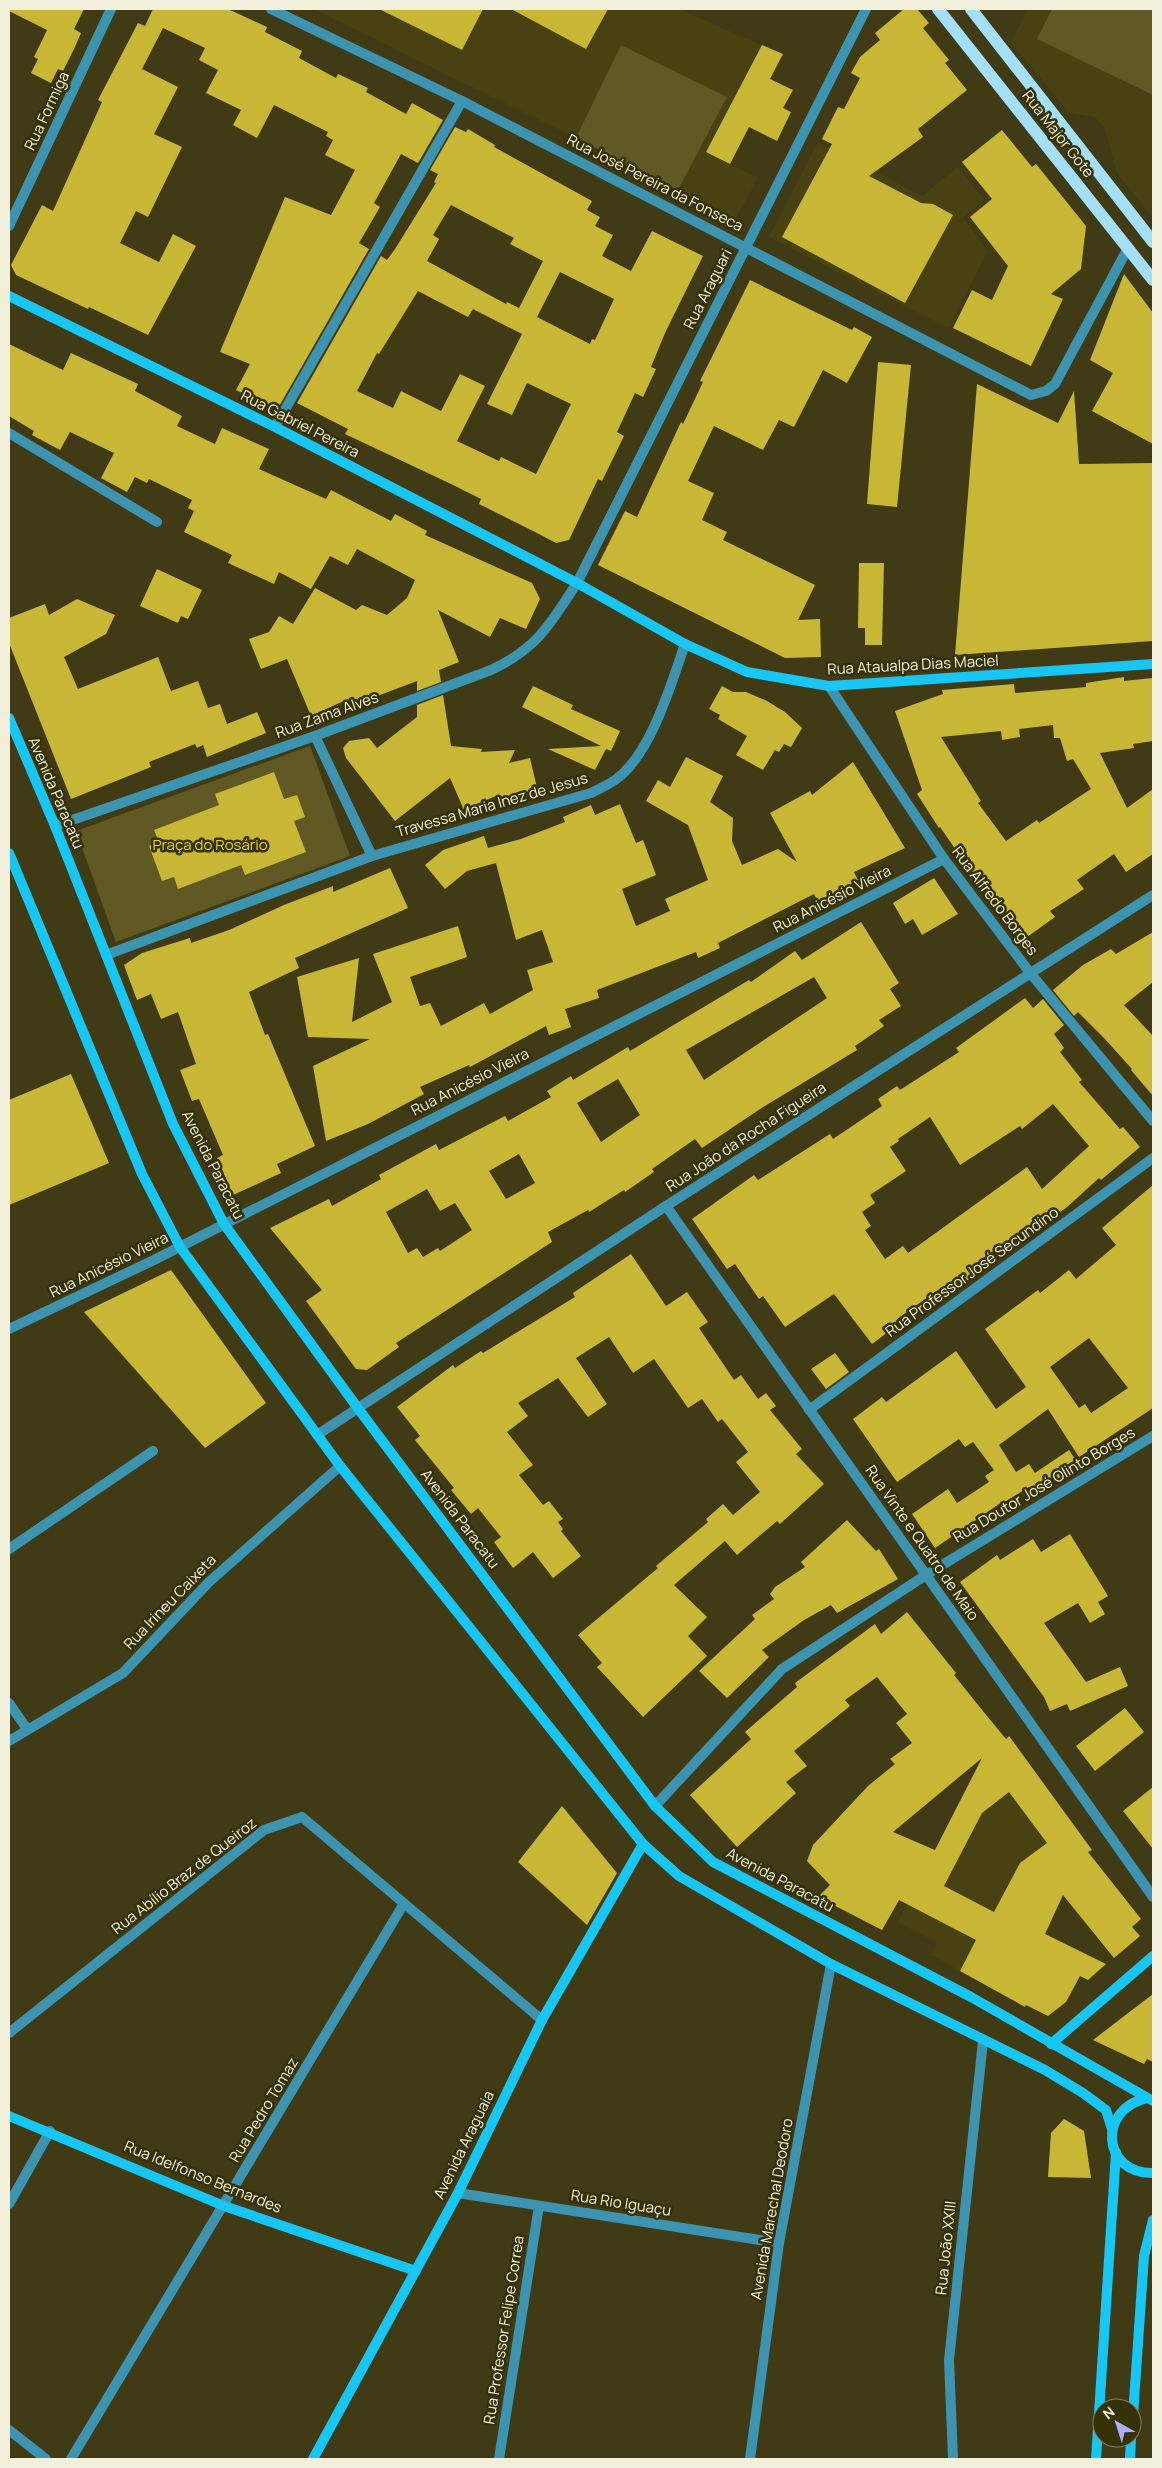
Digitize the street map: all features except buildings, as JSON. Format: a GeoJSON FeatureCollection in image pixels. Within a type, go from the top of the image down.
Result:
{"type":"FeatureCollection","features":[{"type":"Feature","properties":{"kind":"main road","name":"Rua Major Gote"},"geometry":{"type":"LineString","coordinates":[[938,9],[1153,280]]}},
{"type":"Feature","properties":{"kind":"main road","name":"Rua Major Gote"},"geometry":{"type":"LineString","coordinates":[[971,9],[1152,239]]}},
{"type":"Feature","properties":{"kind":"street","name":"Rua Formiga"},"geometry":{"type":"LineString","coordinates":[[9,226],[111,9]]}},
{"type":"Feature","properties":{"kind":"street","name":"Rua José Pereira da Fonseca"},"geometry":{"type":"LineString","coordinates":[[271,9],[462,101],[746,246],[1022,392],[1038,395],[1055,384],[1128,248]]}},
{"type":"Feature","properties":{"kind":"street","name":"Rua Araguari"},"geometry":{"type":"LineString","coordinates":[[577,583],[866,9]]}},
{"type":"Feature","properties":{"kind":"street"},"geometry":{"type":"LineString","coordinates":[[275,428],[462,101]]}},
{"type":"Feature","properties":{"kind":"street","name":"Rua Gabriel Pereira"},"geometry":{"type":"LineString","coordinates":[[9,296],[275,428],[577,583]]}},
{"type":"Feature","properties":{"kind":"street"},"geometry":{"type":"LineString","coordinates":[[9,433],[157,522]]}},
{"type":"Feature","properties":{"kind":"street","name":"Rua Ataualpa Dias Maciel"},"geometry":{"type":"LineString","coordinates":[[577,583],[685,644],[748,672],[829,686],[1153,664]]}},
{"type":"Feature","properties":{"kind":"street","name":"Rua Zama Alves"},"geometry":{"type":"LineString","coordinates":[[55,826],[315,736],[515,659],[548,626],[577,583]]}},
{"type":"Feature","properties":{"kind":"street","name":"Travessa Maria Inez de Jesus"},"geometry":{"type":"LineString","coordinates":[[372,856],[592,793],[616,780],[633,760],[657,720],[685,644]]}},
{"type":"Feature","properties":{"kind":"street","name":"Rua Alfredo Borges"},"geometry":{"type":"LineString","coordinates":[[829,686],[944,859],[1031,974],[1153,1121]]}},
{"type":"Feature","properties":{"kind":"street","name":"Avenida Paracatu"},"geometry":{"type":"LineString","coordinates":[[9,718],[55,826],[173,1124],[224,1224],[357,1407],[655,1806],[713,1862],[971,1997],[1150,2100]]}},
{"type":"Feature","properties":{"kind":"street"},"geometry":{"type":"LineString","coordinates":[[106,955],[372,856],[315,736]]}},
{"type":"Feature","properties":{"kind":"street"},"geometry":{"type":"LineString","coordinates":[[9,853],[142,1174],[180,1247],[340,1466],[643,1844],[680,1876],[831,1964],[1045,2070],[1083,2093],[1106,2110],[1112,2129],[1112,2141],[1122,2162],[1132,2169],[1143,2173],[1153,2172]]}},
{"type":"Feature","properties":{"kind":"street","name":"Rua Anicésio Vieira"},"geometry":{"type":"LineString","coordinates":[[9,1329],[180,1247],[944,859]]}},
{"type":"Feature","properties":{"kind":"street","name":"Rua João da Rocha Figueira"},"geometry":{"type":"LineString","coordinates":[[317,1435],[666,1206],[1153,895]]}},
{"type":"Feature","properties":{"kind":"street","name":"Rua Professor José Secundino"},"geometry":{"type":"LineString","coordinates":[[809,1410],[1153,1158]]}},
{"type":"Feature","properties":{"kind":"street","name":"Rua Vinte e Quatro de Maio"},"geometry":{"type":"LineString","coordinates":[[666,1206],[1153,1897]]}},
{"type":"Feature","properties":{"kind":"street","name":"Rua Doutor José Olinto Borges"},"geometry":{"type":"LineString","coordinates":[[655,1806],[782,1668],[926,1575],[1153,1436]]}},
{"type":"Feature","properties":{"kind":"street"},"geometry":{"type":"LineString","coordinates":[[9,1550],[153,1451]]}},
{"type":"Feature","properties":{"kind":"street","name":"Rua Irineu Caixeta"},"geometry":{"type":"LineString","coordinates":[[9,1741],[123,1673],[209,1582],[340,1466]]}},
{"type":"Feature","properties":{"kind":"street"},"geometry":{"type":"LineString","coordinates":[[9,1703],[27,1729]]}},
{"type":"Feature","properties":{"kind":"street","name":"Rua Abílio Braz de Queiroz"},"geometry":{"type":"LineString","coordinates":[[9,2033],[264,1830],[302,1817],[542,2020]]}},
{"type":"Feature","properties":{"kind":"street","name":"Avenida Araguaia"},"geometry":{"type":"LineString","coordinates":[[313,2459],[458,2193],[542,2020],[643,1844]]}},
{"type":"Feature","properties":{"kind":"street","name":"Rua Pedro Tomaz"},"geometry":{"type":"LineString","coordinates":[[71,2459],[404,1905]]}},
{"type":"Feature","properties":{"kind":"street"},"geometry":{"type":"LineString","coordinates":[[1051,2044],[1153,1956]]}},
{"type":"Feature","properties":{"kind":"street","name":"Avenida Marechal Deodoro"},"geometry":{"type":"LineString","coordinates":[[750,2459],[779,2243],[831,1964]]}},
{"type":"Feature","properties":{"kind":"street","name":"Rua João XXIII"},"geometry":{"type":"LineString","coordinates":[[954,2459],[949,2360],[984,2040]]}},
{"type":"Feature","properties":{"kind":"street"},"geometry":{"type":"LineString","coordinates":[[1112,2129],[1116,2118],[1124,2108],[1134,2101],[1150,2100]]}},
{"type":"Feature","properties":{"kind":"street","name":"Rua Idelfonso Bernardes"},"geometry":{"type":"LineString","coordinates":[[9,2116],[50,2131],[224,2206],[416,2271]]}},
{"type":"Feature","properties":{"kind":"street"},"geometry":{"type":"LineString","coordinates":[[9,2204],[50,2131]]}},
{"type":"Feature","properties":{"kind":"street"},"geometry":{"type":"LineString","coordinates":[[1096,2459],[1116,2152]]}},
{"type":"Feature","properties":{"kind":"street","name":"Rua Rio Iguaçu"},"geometry":{"type":"LineString","coordinates":[[458,2193],[779,2243]]}},
{"type":"Feature","properties":{"kind":"street","name":"Rua Professor Felipe Correa"},"geometry":{"type":"LineString","coordinates":[[499,2459],[540,2206]]}},
{"type":"Feature","properties":{"kind":"street"},"geometry":{"type":"LineString","coordinates":[[1134,2398],[1144,2256],[1153,2220]]}},
{"type":"Feature","properties":{"kind":"street"},"geometry":{"type":"LineString","coordinates":[[9,2430],[46,2459]]}},
{"type":"Feature","properties":{"kind":"shaded area"},"geometry":{"type":"Polygon","coordinates":[[[314,9],[679,9],[762,45],[706,152],[758,178],[735,220],[576,138],[314,9]]]}},
{"type":"Feature","properties":{"kind":"shaded area"},"geometry":{"type":"Polygon","coordinates":[[[1028,9],[1153,9],[1153,218],[1117,173],[1105,129],[1095,117],[1069,113],[1011,42],[1028,9]]]}},
{"type":"Feature","properties":{"kind":"shaded area"},"geometry":{"type":"Polygon","coordinates":[[[818,142],[922,196],[958,167],[984,200],[963,218],[988,251],[948,328],[769,237],[818,142]]]}},
{"type":"Feature","properties":{"kind":"shaded area"},"geometry":{"type":"Polygon","coordinates":[[[1021,1754],[1092,1850],[1037,1890],[973,1978],[931,1955],[937,1943],[898,1922],[960,1800],[1021,1754]]]}},
{"type":"Feature","properties":{"kind":"green space"},"geometry":{"type":"Polygon","coordinates":[[[1052,9],[1153,9],[1153,95],[1037,39],[1052,9]]]}},
{"type":"Feature","properties":{"kind":"green space"},"geometry":{"type":"Polygon","coordinates":[[[621,45],[727,97],[678,190],[576,138],[621,45]]]}},
{"type":"Feature","properties":{"kind":"green space","name":"Praça do Rosário"},"geometry":{"type":"Polygon","coordinates":[[[310,746],[350,856],[116,942],[76,831],[310,746]]]}}]}
